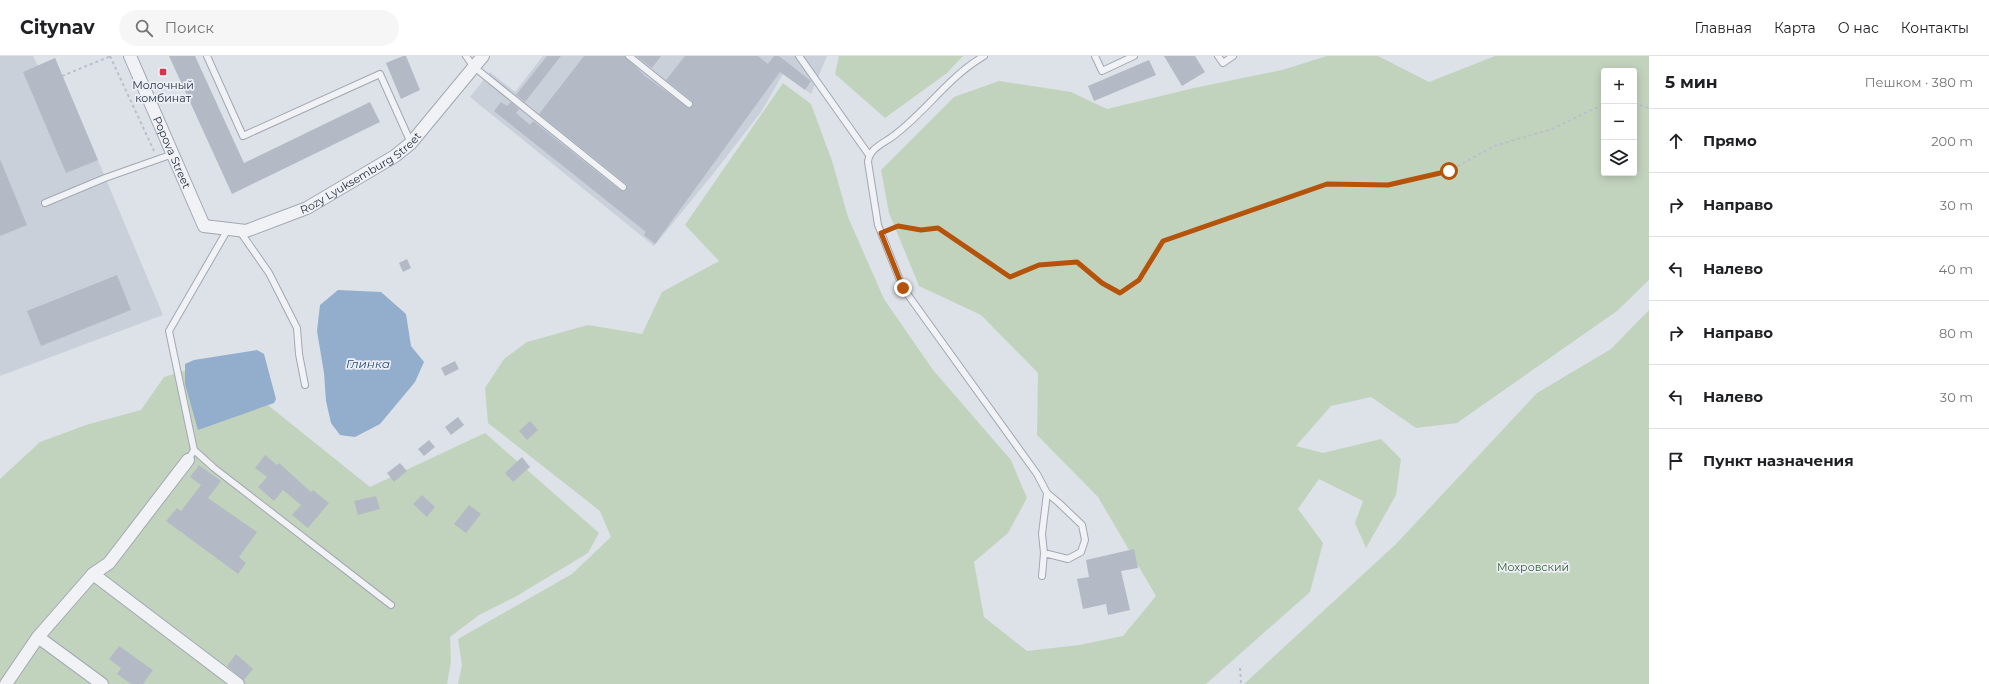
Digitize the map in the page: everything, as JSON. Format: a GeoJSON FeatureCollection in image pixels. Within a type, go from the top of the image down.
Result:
{"type":"FeatureCollection","features":[{"type":"Feature","properties":{"kind":"street","name":"Popova Street"},"geometry":{"type":"LineString","coordinates":[[130,56],[204,226]]}},
{"type":"Feature","properties":{"kind":"street","name":"Rozy Lyuksemburg Street"},"geometry":{"type":"LineString","coordinates":[[204,226],[246,231],[306,208],[395,156],[411,143],[482,56]]}},
{"type":"Feature","properties":{"kind":"street"},"geometry":{"type":"LineString","coordinates":[[6,684],[38,637],[93,574],[109,563],[191,455]]}},
{"type":"Feature","properties":{"kind":"street"},"geometry":{"type":"LineString","coordinates":[[93,574],[238,684]]}},
{"type":"Feature","properties":{"kind":"street"},"geometry":{"type":"LineString","coordinates":[[38,637],[102,684]]}},
{"type":"Feature","properties":{"kind":"lane"},"geometry":{"type":"LineString","coordinates":[[207,56],[242,136],[380,74],[411,143]]}},
{"type":"Feature","properties":{"kind":"lane"},"geometry":{"type":"LineString","coordinates":[[466,56],[474,67],[623,186]]}},
{"type":"Feature","properties":{"kind":"lane"},"geometry":{"type":"LineString","coordinates":[[629,56],[689,104]]}},
{"type":"Feature","properties":{"kind":"lane"},"geometry":{"type":"LineString","coordinates":[[799,56],[869,155]]}},
{"type":"Feature","properties":{"kind":"lane"},"geometry":{"type":"LineString","coordinates":[[984,56],[970,64],[910,124],[874,149],[869,155],[868,162],[881,233],[903,288],[1037,474],[1047,493],[1059,502],[1082,525],[1084,540],[1080,552],[1068,559],[1044,554]]}},
{"type":"Feature","properties":{"kind":"lane"},"geometry":{"type":"LineString","coordinates":[[1095,56],[1102,71],[1134,56]]}},
{"type":"Feature","properties":{"kind":"lane"},"geometry":{"type":"LineString","coordinates":[[1218,56],[1223,63],[1233,56]]}},
{"type":"Feature","properties":{"kind":"lane"},"geometry":{"type":"LineString","coordinates":[[45,203],[173,154]]}},
{"type":"Feature","properties":{"kind":"lane"},"geometry":{"type":"LineString","coordinates":[[305,385],[299,354],[297,328],[269,273],[234,230],[169,332],[191,455],[214,468],[391,605]]}},
{"type":"Feature","properties":{"kind":"lane"},"geometry":{"type":"LineString","coordinates":[[1042,576],[1044,554],[1042,534],[1047,493]]}},
{"type":"Feature","properties":{"kind":"path"},"geometry":{"type":"LineString","coordinates":[[62,76],[110,56],[157,159]]}},
{"type":"Feature","properties":{"kind":"path"},"geometry":{"type":"LineString","coordinates":[[1637,104],[1649,108]]}},
{"type":"Feature","properties":{"kind":"path"},"geometry":{"type":"LineString","coordinates":[[881,233],[898,226],[921,230],[938,228],[1010,277],[1039,265],[1077,262],[1102,283],[1120,293],[1139,280],[1163,241],[1327,184],[1388,185],[1449,171],[1494,146],[1552,129],[1601,105]]}},
{"type":"Feature","properties":{"kind":"path"},"geometry":{"type":"LineString","coordinates":[[1240,668],[1240,684]]}},
{"type":"Feature","properties":{"kind":"shaded area"},"geometry":{"type":"Polygon","coordinates":[[[0,56],[33,56],[38,66],[55,58],[163,315],[0,376],[0,56]]]}},
{"type":"Feature","properties":{"kind":"shaded area"},"geometry":{"type":"Polygon","coordinates":[[[543,56],[827,56],[811,94],[783,74],[761,112],[654,246],[470,97],[490,72],[515,92],[543,56]]]}},
{"type":"Feature","properties":{"kind":"green space"},"geometry":{"type":"Polygon","coordinates":[[[839,56],[963,56],[947,73],[885,118],[835,74],[839,56]]]}},
{"type":"Feature","properties":{"kind":"green space"},"geometry":{"type":"Polygon","coordinates":[[[1327,56],[1378,56],[1429,82],[1495,56],[1649,56],[1649,280],[1617,311],[1457,423],[1416,428],[1371,397],[1331,406],[1296,446],[1323,453],[1381,439],[1401,459],[1396,495],[1366,548],[1355,523],[1363,501],[1319,479],[1298,509],[1323,543],[1310,592],[1206,684],[458,684],[462,665],[458,639],[572,574],[611,537],[600,511],[488,423],[485,388],[504,359],[527,342],[588,325],[642,334],[662,292],[719,261],[685,225],[783,83],[811,104],[832,161],[848,217],[884,299],[933,370],[1011,460],[1027,498],[1008,533],[974,562],[984,617],[1027,651],[1079,645],[1123,636],[1156,596],[1098,497],[1037,435],[1038,373],[981,315],[919,286],[889,213],[881,170],[954,97],[999,81],[1071,92],[1107,109],[1194,88],[1282,70],[1327,56]]]}},
{"type":"Feature","properties":{"kind":"green space","name":"Мохровский"},"geometry":{"type":"Polygon","coordinates":[[[1649,310],[1649,684],[1244,684],[1396,544],[1537,393],[1611,349],[1649,310]]]}},
{"type":"Feature","properties":{"kind":"green space"},"geometry":{"type":"Polygon","coordinates":[[[218,361],[254,394],[370,487],[485,433],[599,533],[588,553],[515,597],[479,615],[450,637],[451,661],[447,684],[0,684],[0,479],[40,442],[86,425],[141,410],[164,377],[218,361]]]}},
{"type":"Feature","properties":{"kind":"water","name":"Глинка"},"geometry":{"type":"Polygon","coordinates":[[[338,290],[381,292],[406,314],[411,346],[424,362],[415,382],[380,424],[355,437],[340,435],[331,423],[326,401],[324,373],[317,331],[320,305],[338,290]]]}},
{"type":"Feature","properties":{"kind":"water"},"geometry":{"type":"Polygon","coordinates":[[[257,350],[264,354],[276,399],[274,403],[198,430],[185,384],[185,364],[194,360],[257,350]]]}},
{"type":"Feature","properties":{"kind":"building"},"geometry":{"type":"Polygon","coordinates":[[[169,56],[195,56],[244,163],[370,102],[380,122],[232,194],[169,56]]]}},
{"type":"Feature","properties":{"kind":"building"},"geometry":{"type":"Polygon","coordinates":[[[406,56],[420,90],[401,99],[386,63],[406,56]]]}},
{"type":"Feature","properties":{"kind":"building"},"geometry":{"type":"Polygon","coordinates":[[[547,56],[561,56],[525,102],[516,95],[547,56]]]}},
{"type":"Feature","properties":{"kind":"building"},"geometry":{"type":"Polygon","coordinates":[[[584,56],[625,56],[645,76],[689,108],[693,106],[692,101],[666,80],[685,56],[758,56],[768,64],[774,56],[779,56],[811,81],[805,90],[780,72],[655,244],[644,235],[646,232],[494,111],[501,102],[507,106],[511,102],[519,109],[516,113],[530,125],[533,121],[620,190],[625,191],[627,187],[626,184],[539,114],[584,56]]]}},
{"type":"Feature","properties":{"kind":"building"},"geometry":{"type":"Polygon","coordinates":[[[636,56],[661,56],[652,68],[636,56]]]}},
{"type":"Feature","properties":{"kind":"building"},"geometry":{"type":"Polygon","coordinates":[[[1164,56],[1195,56],[1205,72],[1182,86],[1164,56]]]}},
{"type":"Feature","properties":{"kind":"building"},"geometry":{"type":"Polygon","coordinates":[[[55,58],[98,160],[66,173],[23,72],[55,58]]]}},
{"type":"Feature","properties":{"kind":"building"},"geometry":{"type":"Polygon","coordinates":[[[1149,60],[1156,75],[1094,101],[1088,86],[1149,60]]]}},
{"type":"Feature","properties":{"kind":"building"},"geometry":{"type":"Polygon","coordinates":[[[0,159],[27,225],[0,236],[0,159]]]}},
{"type":"Feature","properties":{"kind":"building"},"geometry":{"type":"Polygon","coordinates":[[[407,259],[411,268],[403,272],[399,263],[407,259]]]}},
{"type":"Feature","properties":{"kind":"building"},"geometry":{"type":"Polygon","coordinates":[[[117,275],[131,310],[41,346],[27,311],[117,275]]]}},
{"type":"Feature","properties":{"kind":"building"},"geometry":{"type":"Polygon","coordinates":[[[455,361],[459,369],[445,376],[441,368],[455,361]]]}},
{"type":"Feature","properties":{"kind":"building"},"geometry":{"type":"Polygon","coordinates":[[[458,417],[464,425],[451,435],[445,427],[458,417]]]}},
{"type":"Feature","properties":{"kind":"building"},"geometry":{"type":"Polygon","coordinates":[[[530,421],[538,430],[527,440],[519,431],[530,421]]]}},
{"type":"Feature","properties":{"kind":"building"},"geometry":{"type":"Polygon","coordinates":[[[429,440],[435,447],[424,456],[418,449],[429,440]]]}},
{"type":"Feature","properties":{"kind":"building"},"geometry":{"type":"Polygon","coordinates":[[[265,455],[277,465],[279,463],[311,492],[313,490],[329,503],[308,528],[292,515],[301,505],[283,490],[274,501],[258,487],[267,477],[255,468],[265,455]]]}},
{"type":"Feature","properties":{"kind":"building"},"geometry":{"type":"Polygon","coordinates":[[[522,457],[530,467],[513,482],[505,473],[522,457]]]}},
{"type":"Feature","properties":{"kind":"building"},"geometry":{"type":"Polygon","coordinates":[[[400,463],[407,471],[394,482],[387,473],[400,463]]]}},
{"type":"Feature","properties":{"kind":"building"},"geometry":{"type":"Polygon","coordinates":[[[199,465],[221,481],[208,498],[257,532],[239,557],[246,563],[238,574],[166,521],[177,508],[181,511],[201,485],[190,477],[199,465]]]}},
{"type":"Feature","properties":{"kind":"building"},"geometry":{"type":"Polygon","coordinates":[[[422,495],[435,507],[427,517],[413,504],[422,495]]]}},
{"type":"Feature","properties":{"kind":"building"},"geometry":{"type":"Polygon","coordinates":[[[376,496],[380,509],[358,515],[354,501],[376,496]]]}},
{"type":"Feature","properties":{"kind":"building"},"geometry":{"type":"Polygon","coordinates":[[[469,505],[481,514],[466,533],[454,524],[469,505]]]}},
{"type":"Feature","properties":{"kind":"building"},"geometry":{"type":"Polygon","coordinates":[[[1134,549],[1138,568],[1121,571],[1130,610],[1108,615],[1106,604],[1083,609],[1077,579],[1089,577],[1086,560],[1134,549]]]}},
{"type":"Feature","properties":{"kind":"building"},"geometry":{"type":"Polygon","coordinates":[[[119,646],[153,670],[143,684],[131,684],[117,674],[121,668],[109,659],[119,646]]]}},
{"type":"Feature","properties":{"kind":"building"},"geometry":{"type":"Polygon","coordinates":[[[236,654],[253,669],[244,680],[227,666],[236,654]]]}},
{"type":"Feature","properties":{"kind":"place","name":"Молочный комбинат"},"geometry":{"type":"Point","coordinates":[163,72]}},
{"type":"Feature","properties":{"kind":"route"},"geometry":{"type":"LineString","coordinates":[[903,288],[881,233],[898,226],[921,230],[938,228],[1010,277],[1039,265],[1077,262],[1102,283],[1120,293],[1139,280],[1163,241],[1327,184],[1388,185],[1449,171]]}}]}
